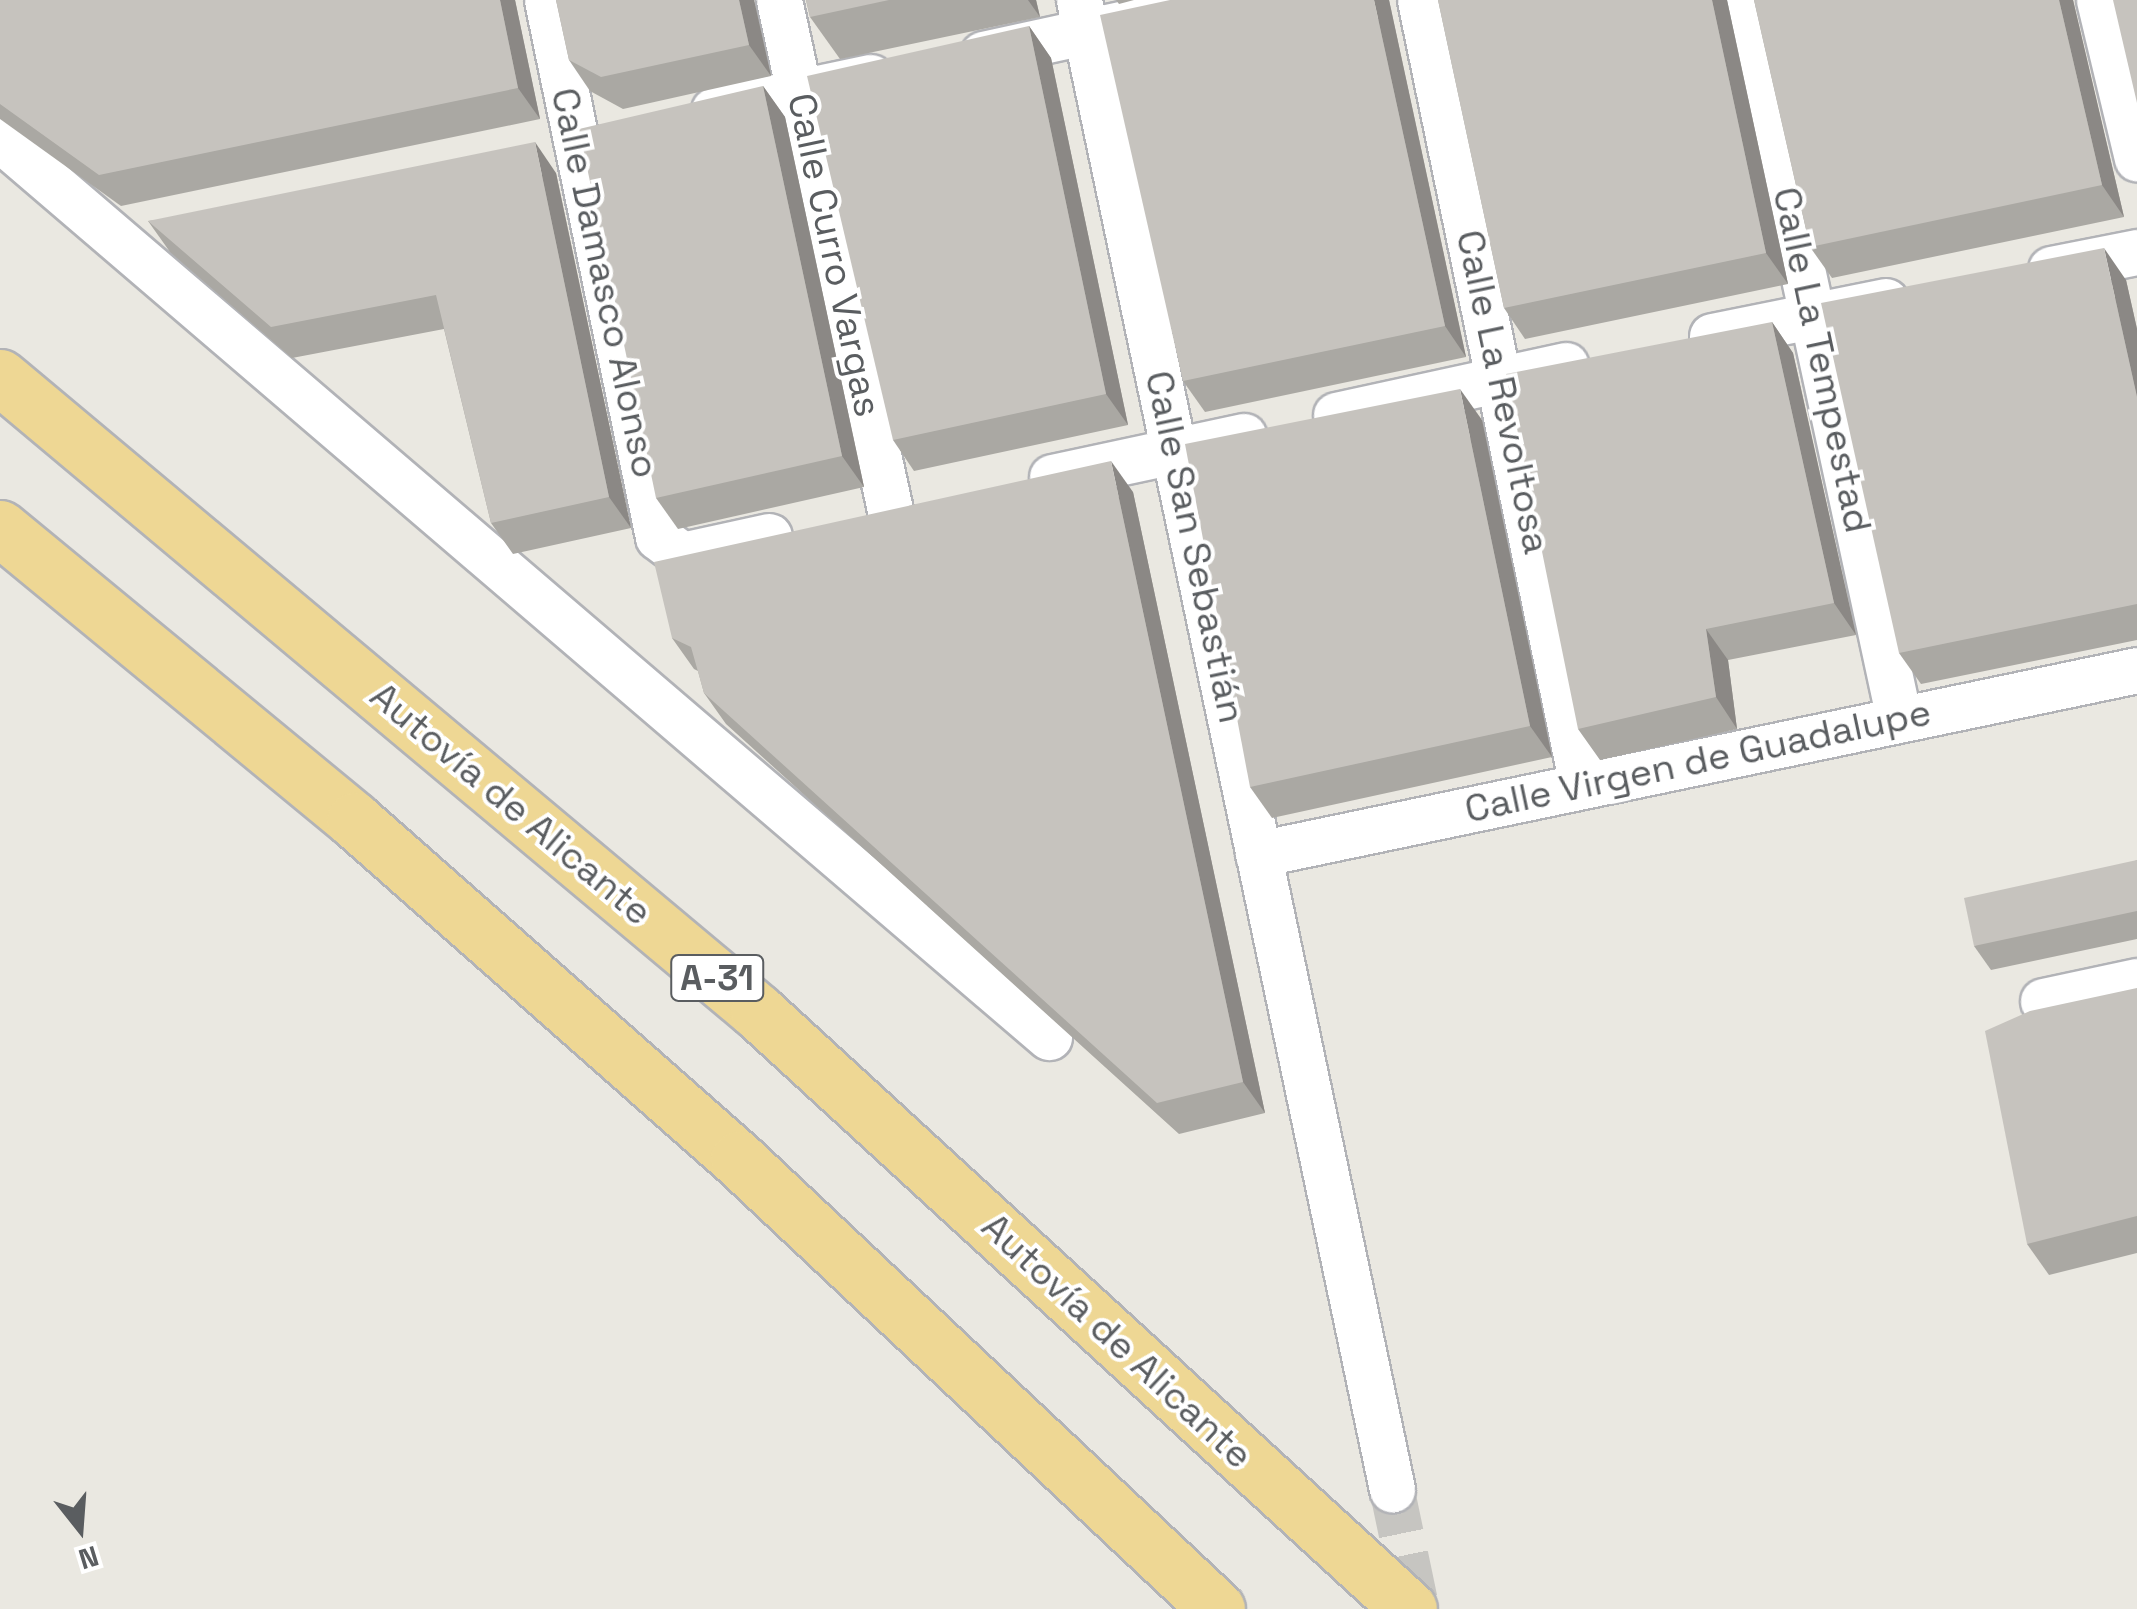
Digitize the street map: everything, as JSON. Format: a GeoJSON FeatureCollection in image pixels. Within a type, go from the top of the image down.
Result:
{"type":"FeatureCollection","features":[{"type":"Feature","properties":{"kind":"highway","name":"Autovía de Alicante"},"geometry":{"type":"LineString","coordinates":[[0,377],[758,1012],[1409,1609]]}},
{"type":"Feature","properties":{"kind":"highway"},"geometry":{"type":"LineString","coordinates":[[0,528],[354,820],[738,1159],[1217,1609]]}},
{"type":"Feature","properties":{"kind":"street","name":"Calle Damasco Alonso"},"geometry":{"type":"LineString","coordinates":[[547,0],[658,538],[682,555]]}},
{"type":"Feature","properties":{"kind":"street","name":"Calle Curro Vargas"},"geometry":{"type":"LineString","coordinates":[[682,555],[871,515],[799,92],[779,0]]}},
{"type":"Feature","properties":{"kind":"street"},"geometry":{"type":"LineString","coordinates":[[668,120],[921,67],[1082,16],[1230,0]]}},
{"type":"Feature","properties":{"kind":"street","name":"Calle La Revoltosa"},"geometry":{"type":"LineString","coordinates":[[1420,0],[1582,785]]}},
{"type":"Feature","properties":{"kind":"street","name":"Calle La Tempestad"},"geometry":{"type":"LineString","coordinates":[[1744,0],[1899,719]]}},
{"type":"Feature","properties":{"kind":"street"},"geometry":{"type":"LineString","coordinates":[[2100,0],[2137,158]]}},
{"type":"Feature","properties":{"kind":"street","name":"Calle San Sebastián"},"geometry":{"type":"LineString","coordinates":[[1082,16],[1258,854],[1314,1094],[1392,1489]]}},
{"type":"Feature","properties":{"kind":"street"},"geometry":{"type":"LineString","coordinates":[[0,139],[1048,1037]]}},
{"type":"Feature","properties":{"kind":"street"},"geometry":{"type":"LineString","coordinates":[[115,240],[172,227]]}},
{"type":"Feature","properties":{"kind":"street"},"geometry":{"type":"LineString","coordinates":[[2004,278],[2137,252]]}},
{"type":"Feature","properties":{"kind":"street"},"geometry":{"type":"LineString","coordinates":[[1677,343],[1928,293]]}},
{"type":"Feature","properties":{"kind":"street"},"geometry":{"type":"LineString","coordinates":[[1004,487],[1618,355]]}},
{"type":"Feature","properties":{"kind":"street","name":"Calle Virgen de Guadalupe"},"geometry":{"type":"LineString","coordinates":[[1258,854],[2137,670]]}},
{"type":"Feature","properties":{"kind":"street"},"geometry":{"type":"LineString","coordinates":[[2042,1001],[2137,981]]}},
{"type":"Feature","properties":{"kind":"building"},"geometry":{"type":"Polygon","coordinates":[[[0,0],[500,0],[518,88],[99,175],[0,104],[0,0]]]}},
{"type":"Feature","properties":{"kind":"building"},"geometry":{"type":"Polygon","coordinates":[[[556,0],[739,0],[749,45],[601,77],[569,60],[556,0]]]}},
{"type":"Feature","properties":{"kind":"building"},"geometry":{"type":"Polygon","coordinates":[[[806,0],[889,0],[810,17],[806,0]]]}},
{"type":"Feature","properties":{"kind":"building"},"geometry":{"type":"Polygon","coordinates":[[[1170,0],[1374,0],[1445,326],[1183,381],[1100,15],[1170,0]]]}},
{"type":"Feature","properties":{"kind":"building"},"geometry":{"type":"Polygon","coordinates":[[[1438,0],[1712,0],[1766,253],[1504,308],[1438,0]]]}},
{"type":"Feature","properties":{"kind":"building"},"geometry":{"type":"Polygon","coordinates":[[[1754,0],[2059,0],[2102,185],[1810,247],[1754,0]]]}},
{"type":"Feature","properties":{"kind":"building"},"geometry":{"type":"Polygon","coordinates":[[[2113,0],[2137,0],[2137,103],[2113,0]]]}},
{"type":"Feature","properties":{"kind":"building"},"geometry":{"type":"Polygon","coordinates":[[[1029,26],[1106,394],[893,440],[807,76],[1029,26]]]}},
{"type":"Feature","properties":{"kind":"building"},"geometry":{"type":"Polygon","coordinates":[[[763,86],[842,456],[656,498],[579,129],[763,86]]]}},
{"type":"Feature","properties":{"kind":"building"},"geometry":{"type":"Polygon","coordinates":[[[535,142],[609,497],[491,523],[436,295],[271,327],[148,221],[535,142]]]}},
{"type":"Feature","properties":{"kind":"building"},"geometry":{"type":"Polygon","coordinates":[[[2104,248],[2137,397],[2137,604],[1899,653],[1821,303],[2104,248]]]}},
{"type":"Feature","properties":{"kind":"building"},"geometry":{"type":"Polygon","coordinates":[[[1772,322],[1834,603],[1706,629],[1716,697],[1578,729],[1506,374],[1772,322]]]}},
{"type":"Feature","properties":{"kind":"building"},"geometry":{"type":"Polygon","coordinates":[[[1460,389],[1530,726],[1250,787],[1185,444],[1460,389]]]}},
{"type":"Feature","properties":{"kind":"building"},"geometry":{"type":"Polygon","coordinates":[[[1111,461],[1243,1082],[1157,1103],[704,693],[691,647],[672,638],[654,562],[1111,461]]]}},
{"type":"Feature","properties":{"kind":"building"},"geometry":{"type":"Polygon","coordinates":[[[2137,860],[2137,911],[1974,946],[1964,898],[2137,860]]]}},
{"type":"Feature","properties":{"kind":"building"},"geometry":{"type":"Polygon","coordinates":[[[2137,988],[2137,1216],[2027,1244],[1985,1031],[2030,1011],[2137,988]]]}},
{"type":"Feature","properties":{"kind":"tunnel"},"geometry":{"type":"LineString","coordinates":[[1392,1489],[1417,1609]]}}]}
